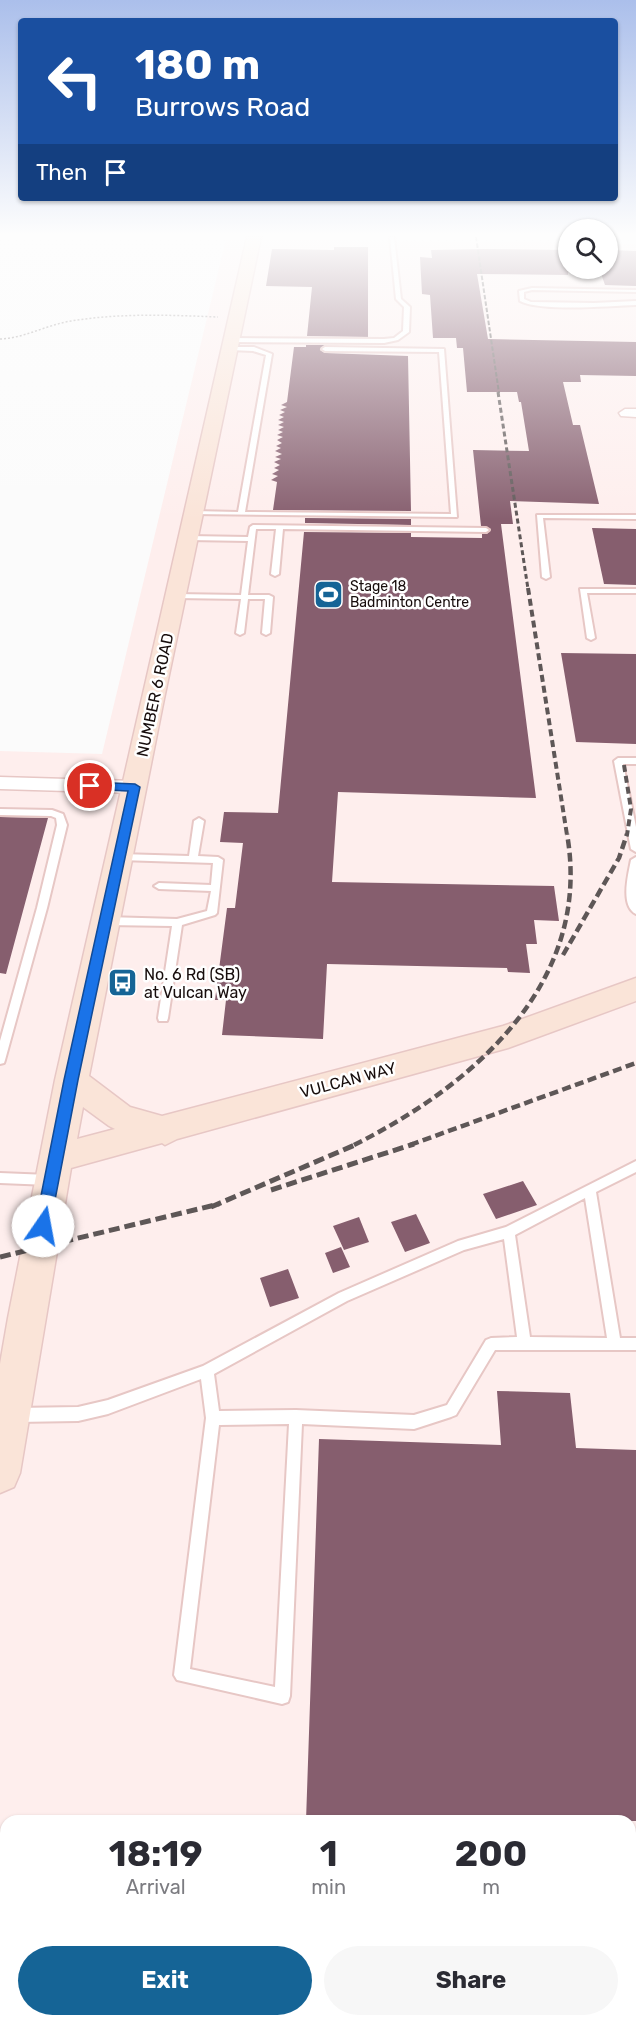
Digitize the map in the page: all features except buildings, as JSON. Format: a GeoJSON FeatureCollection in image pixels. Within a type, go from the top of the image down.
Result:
{"type":"FeatureCollection","features":[{"type":"Feature","properties":{"kind":"street","name":"NUMBER 6 ROAD"},"geometry":{"type":"LineString","coordinates":[[0,1473],[38,1250],[71,1080],[234,332]]}},
{"type":"Feature","properties":{"kind":"street"},"geometry":{"type":"LineString","coordinates":[[0,783],[135,787]]}},
{"type":"Feature","properties":{"kind":"street","name":"VULCAN WAY"},"geometry":{"type":"LineString","coordinates":[[55,1169],[165,1131],[508,1036],[636,989]]}},
{"type":"Feature","properties":{"kind":"street"},"geometry":{"type":"LineString","coordinates":[[71,1080],[120,1117],[165,1131]]}},
{"type":"Feature","properties":{"kind":"lane"},"geometry":{"type":"LineString","coordinates":[[231,344],[384,341],[402,336],[406,332]]}},
{"type":"Feature","properties":{"kind":"lane"},"geometry":{"type":"LineString","coordinates":[[231,344],[269,354],[241,514]]}},
{"type":"Feature","properties":{"kind":"lane"},"geometry":{"type":"LineString","coordinates":[[194,513],[455,516],[442,350],[325,349]]}},
{"type":"Feature","properties":{"kind":"lane"},"geometry":{"type":"LineString","coordinates":[[546,578],[539,516],[636,517]]}},
{"type":"Feature","properties":{"kind":"lane"},"geometry":{"type":"LineString","coordinates":[[240,633],[253,527],[486,530]]}},
{"type":"Feature","properties":{"kind":"lane"},"geometry":{"type":"LineString","coordinates":[[275,574],[280,527]]}},
{"type":"Feature","properties":{"kind":"lane"},"geometry":{"type":"LineString","coordinates":[[189,538],[251,539]]}},
{"type":"Feature","properties":{"kind":"lane"},"geometry":{"type":"LineString","coordinates":[[591,638],[583,591],[636,591]]}},
{"type":"Feature","properties":{"kind":"lane"},"geometry":{"type":"LineString","coordinates":[[176,596],[270,597],[266,633]]}},
{"type":"Feature","properties":{"kind":"lane"},"geometry":{"type":"LineString","coordinates":[[636,761],[618,761],[636,849]]}},
{"type":"Feature","properties":{"kind":"lane"},"geometry":{"type":"LineString","coordinates":[[0,812],[52,813],[60,816],[62,825],[42,908],[0,1060]]}},
{"type":"Feature","properties":{"kind":"lane"},"geometry":{"type":"LineString","coordinates":[[193,859],[200,821]]}},
{"type":"Feature","properties":{"kind":"lane"},"geometry":{"type":"LineString","coordinates":[[105,921],[177,923],[212,913],[218,860],[119,857]]}},
{"type":"Feature","properties":{"kind":"lane"},"geometry":{"type":"LineString","coordinates":[[636,860],[630,891],[636,911]]}},
{"type":"Feature","properties":{"kind":"lane"},"geometry":{"type":"LineString","coordinates":[[159,886],[216,888]]}},
{"type":"Feature","properties":{"kind":"lane"},"geometry":{"type":"LineString","coordinates":[[163,1018],[177,923]]}},
{"type":"Feature","properties":{"kind":"lane"},"geometry":{"type":"LineString","coordinates":[[9,1415],[78,1414],[98,1410],[207,1371],[343,1298],[462,1245],[509,1232],[636,1166]]}},
{"type":"Feature","properties":{"kind":"lane"},"geometry":{"type":"LineString","coordinates":[[0,1178],[55,1169]]}},
{"type":"Feature","properties":{"kind":"lane"},"geometry":{"type":"LineString","coordinates":[[590,1190],[614,1344]]}},
{"type":"Feature","properties":{"kind":"lane"},"geometry":{"type":"LineString","coordinates":[[509,1232],[524,1343]]}},
{"type":"Feature","properties":{"kind":"lane"},"geometry":{"type":"LineString","coordinates":[[213,1418],[296,1417],[414,1422],[451,1410],[491,1344],[636,1344]]}},
{"type":"Feature","properties":{"kind":"lane"},"geometry":{"type":"LineString","coordinates":[[207,1371],[213,1418],[182,1675],[282,1696],[296,1417]]}},
{"type":"Feature","properties":{"kind":"path"},"geometry":{"type":"LineString","coordinates":[[0,339],[13,339],[38,332]]}},
{"type":"Feature","properties":{"kind":"shaded area"},"geometry":{"type":"Polygon","coordinates":[[[204,332],[636,332],[636,1815],[0,1815],[0,751],[102,754],[204,332]]]}},
{"type":"Feature","properties":{"kind":"railway"},"geometry":{"type":"LineString","coordinates":[[490,332],[499,393]]}},
{"type":"Feature","properties":{"kind":"railway"},"geometry":{"type":"LineString","coordinates":[[498,392],[528,589]]}},
{"type":"Feature","properties":{"kind":"railway"},"geometry":{"type":"LineString","coordinates":[[528,588],[567,835]]}},
{"type":"Feature","properties":{"kind":"railway"},"geometry":{"type":"LineString","coordinates":[[624,765],[631,809],[627,835]]}},
{"type":"Feature","properties":{"kind":"railway"},"geometry":{"type":"LineString","coordinates":[[354,1145],[399,1120],[442,1092],[481,1059],[515,1023],[543,982],[562,937],[570,887],[567,834]]}},
{"type":"Feature","properties":{"kind":"railway"},"geometry":{"type":"LineString","coordinates":[[563,955],[619,858],[627,834]]}},
{"type":"Feature","properties":{"kind":"railway"},"geometry":{"type":"LineString","coordinates":[[410,1145],[636,1063]]}},
{"type":"Feature","properties":{"kind":"railway"},"geometry":{"type":"LineString","coordinates":[[217,1205],[357,1144]]}},
{"type":"Feature","properties":{"kind":"railway"},"geometry":{"type":"LineString","coordinates":[[271,1190],[414,1144]]}},
{"type":"Feature","properties":{"kind":"railway"},"geometry":{"type":"LineString","coordinates":[[0,1257],[217,1205]]}},
{"type":"Feature","properties":{"kind":"railway"},"geometry":{"type":"LineString","coordinates":[[211,1207],[217,1205]]}},
{"type":"Feature","properties":{"kind":"place","name":"Stage 18 Badminton Centre"},"geometry":{"type":"Point","coordinates":[329,594]}},
{"type":"Feature","properties":{"kind":"place","name":"No. 6 Rd (SB) at Vulcan Way"},"geometry":{"type":"Point","coordinates":[123,983]}},
{"type":"Feature","properties":{"kind":"route"},"geometry":{"type":"LineString","coordinates":[[43,1226],[71,1080],[135,787],[90,786]]}}]}
